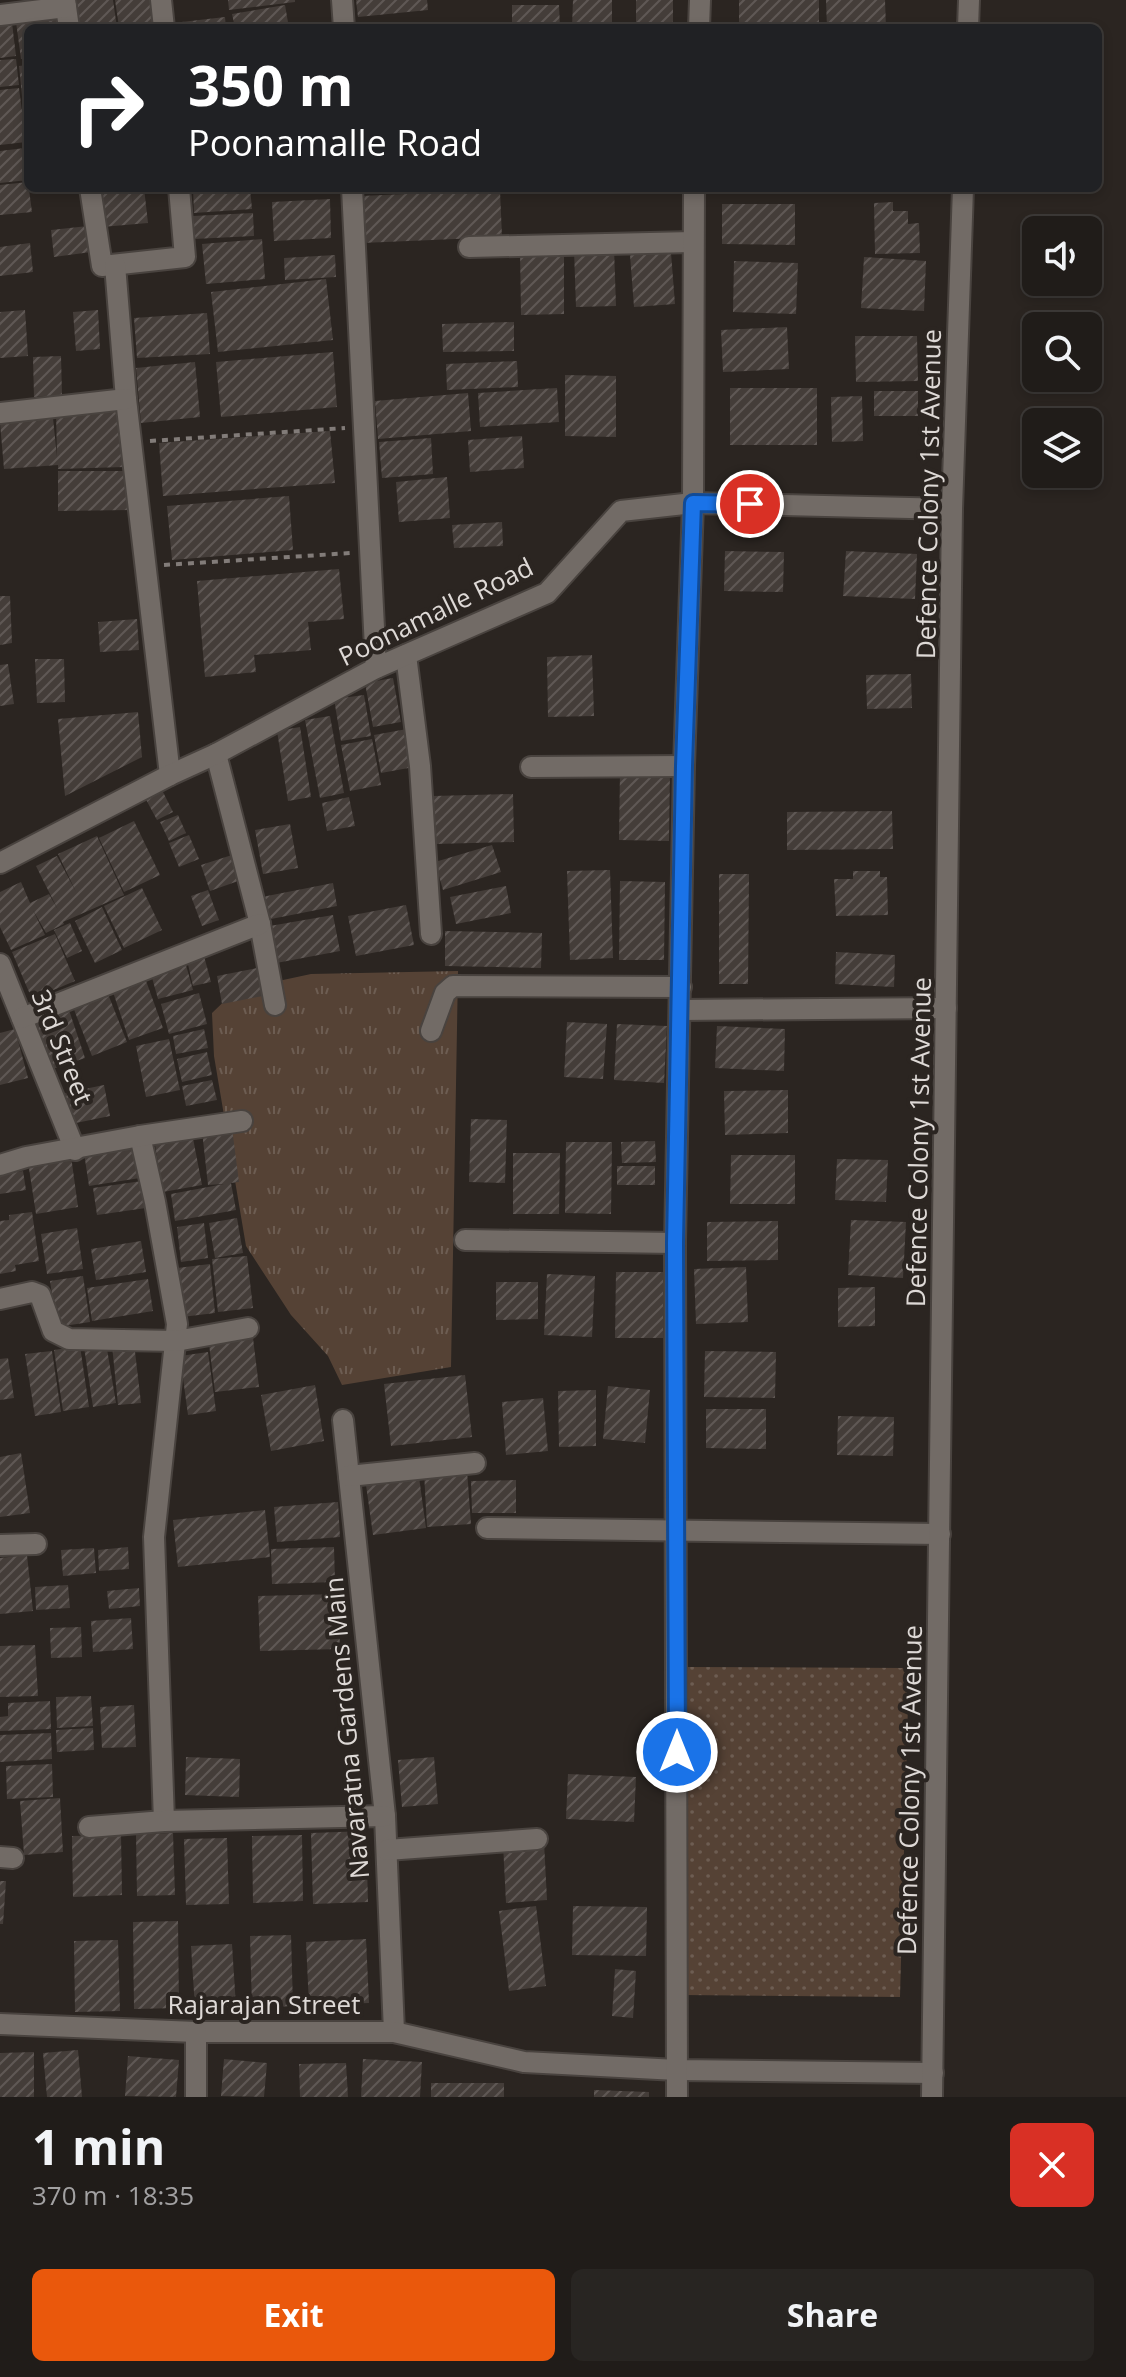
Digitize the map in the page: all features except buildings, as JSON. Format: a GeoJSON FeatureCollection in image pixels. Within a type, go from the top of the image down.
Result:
{"type":"FeatureCollection","features":[{"type":"Feature","properties":{"kind":"street"},"geometry":{"type":"LineString","coordinates":[[161,0],[164,24]]}},
{"type":"Feature","properties":{"kind":"street"},"geometry":{"type":"LineString","coordinates":[[342,0],[344,24]]}},
{"type":"Feature","properties":{"kind":"street"},"geometry":{"type":"LineString","coordinates":[[699,24],[700,0]]}},
{"type":"Feature","properties":{"kind":"street"},"geometry":{"type":"LineString","coordinates":[[968,24],[969,0]]}},
{"type":"Feature","properties":{"kind":"street"},"geometry":{"type":"LineString","coordinates":[[0,15],[66,12]]}},
{"type":"Feature","properties":{"kind":"street"},"geometry":{"type":"LineString","coordinates":[[91,192],[102,266],[185,257],[179,192]]}},
{"type":"Feature","properties":{"kind":"street"},"geometry":{"type":"LineString","coordinates":[[352,192],[376,668]]}},
{"type":"Feature","properties":{"kind":"street"},"geometry":{"type":"LineString","coordinates":[[677,2097],[675,1243],[684,766],[693,503],[694,192]]}},
{"type":"Feature","properties":{"kind":"street","name":"Defence Colony 1st Avenue"},"geometry":{"type":"LineString","coordinates":[[932,2097],[952,509],[963,192]]}},
{"type":"Feature","properties":{"kind":"street"},"geometry":{"type":"LineString","coordinates":[[469,247],[693,242]]}},
{"type":"Feature","properties":{"kind":"street"},"geometry":{"type":"LineString","coordinates":[[115,265],[126,399],[170,775]]}},
{"type":"Feature","properties":{"kind":"street"},"geometry":{"type":"LineString","coordinates":[[0,413],[126,399]]}},
{"type":"Feature","properties":{"kind":"street","name":"Poonamalle Road"},"geometry":{"type":"LineString","coordinates":[[0,863],[216,754],[376,668],[547,593],[621,511],[693,503],[952,509]]}},
{"type":"Feature","properties":{"kind":"street"},"geometry":{"type":"LineString","coordinates":[[406,655],[420,766],[431,934]]}},
{"type":"Feature","properties":{"kind":"street"},"geometry":{"type":"LineString","coordinates":[[216,754],[260,924],[275,1005]]}},
{"type":"Feature","properties":{"kind":"street"},"geometry":{"type":"LineString","coordinates":[[531,767],[684,766]]}},
{"type":"Feature","properties":{"kind":"street"},"geometry":{"type":"LineString","coordinates":[[22,1018],[260,924]]}},
{"type":"Feature","properties":{"kind":"street","name":"3rd Street"},"geometry":{"type":"LineString","coordinates":[[0,964],[75,1150]]}},
{"type":"Feature","properties":{"kind":"street"},"geometry":{"type":"LineString","coordinates":[[431,1031],[445,993],[453,986],[681,987]]}},
{"type":"Feature","properties":{"kind":"street"},"geometry":{"type":"LineString","coordinates":[[680,1010],[946,1008]]}},
{"type":"Feature","properties":{"kind":"street"},"geometry":{"type":"LineString","coordinates":[[0,1165],[26,1157],[140,1136],[242,1121]]}},
{"type":"Feature","properties":{"kind":"street"},"geometry":{"type":"LineString","coordinates":[[140,1136],[177,1324],[154,1537],[164,1821]]}},
{"type":"Feature","properties":{"kind":"street"},"geometry":{"type":"LineString","coordinates":[[465,1240],[675,1243]]}},
{"type":"Feature","properties":{"kind":"street"},"geometry":{"type":"LineString","coordinates":[[0,1299],[32,1292],[40,1295],[53,1331],[69,1339],[176,1341],[248,1328]]}},
{"type":"Feature","properties":{"kind":"street","name":"Navaratna Gardens Main"},"geometry":{"type":"LineString","coordinates":[[343,1420],[385,1816],[394,2032]]}},
{"type":"Feature","properties":{"kind":"street"},"geometry":{"type":"LineString","coordinates":[[349,1476],[475,1463]]}},
{"type":"Feature","properties":{"kind":"street"},"geometry":{"type":"LineString","coordinates":[[487,1528],[940,1534]]}},
{"type":"Feature","properties":{"kind":"street"},"geometry":{"type":"LineString","coordinates":[[0,1545],[36,1544]]}},
{"type":"Feature","properties":{"kind":"street"},"geometry":{"type":"LineString","coordinates":[[89,1827],[164,1821],[385,1816]]}},
{"type":"Feature","properties":{"kind":"street"},"geometry":{"type":"LineString","coordinates":[[387,1850],[537,1839]]}},
{"type":"Feature","properties":{"kind":"street","name":"Rajarajan Street"},"geometry":{"type":"LineString","coordinates":[[0,2024],[196,2032],[394,2032],[524,2062],[677,2070],[933,2073]]}},
{"type":"Feature","properties":{"kind":"street"},"geometry":{"type":"LineString","coordinates":[[196,2032],[196,2097]]}},
{"type":"Feature","properties":{"kind":"path"},"geometry":{"type":"LineString","coordinates":[[131,442],[364,427]]}},
{"type":"Feature","properties":{"kind":"path"},"geometry":{"type":"LineString","coordinates":[[145,566],[370,551]]}},
{"type":"Feature","properties":{"kind":"green space"},"geometry":{"type":"Polygon","coordinates":[[[458,971],[451,1367],[342,1385],[328,1356],[291,1315],[246,1246],[214,1056],[212,1013],[236,990],[311,974],[458,971]]]}},
{"type":"Feature","properties":{"kind":"green space"},"geometry":{"type":"Polygon","coordinates":[[[685,1667],[909,1668],[900,1997],[683,1995],[685,1667]]]}},
{"type":"Feature","properties":{"kind":"route"},"geometry":{"type":"LineString","coordinates":[[677,1752],[675,1243],[684,766],[693,503],[750,504]]}}]}
